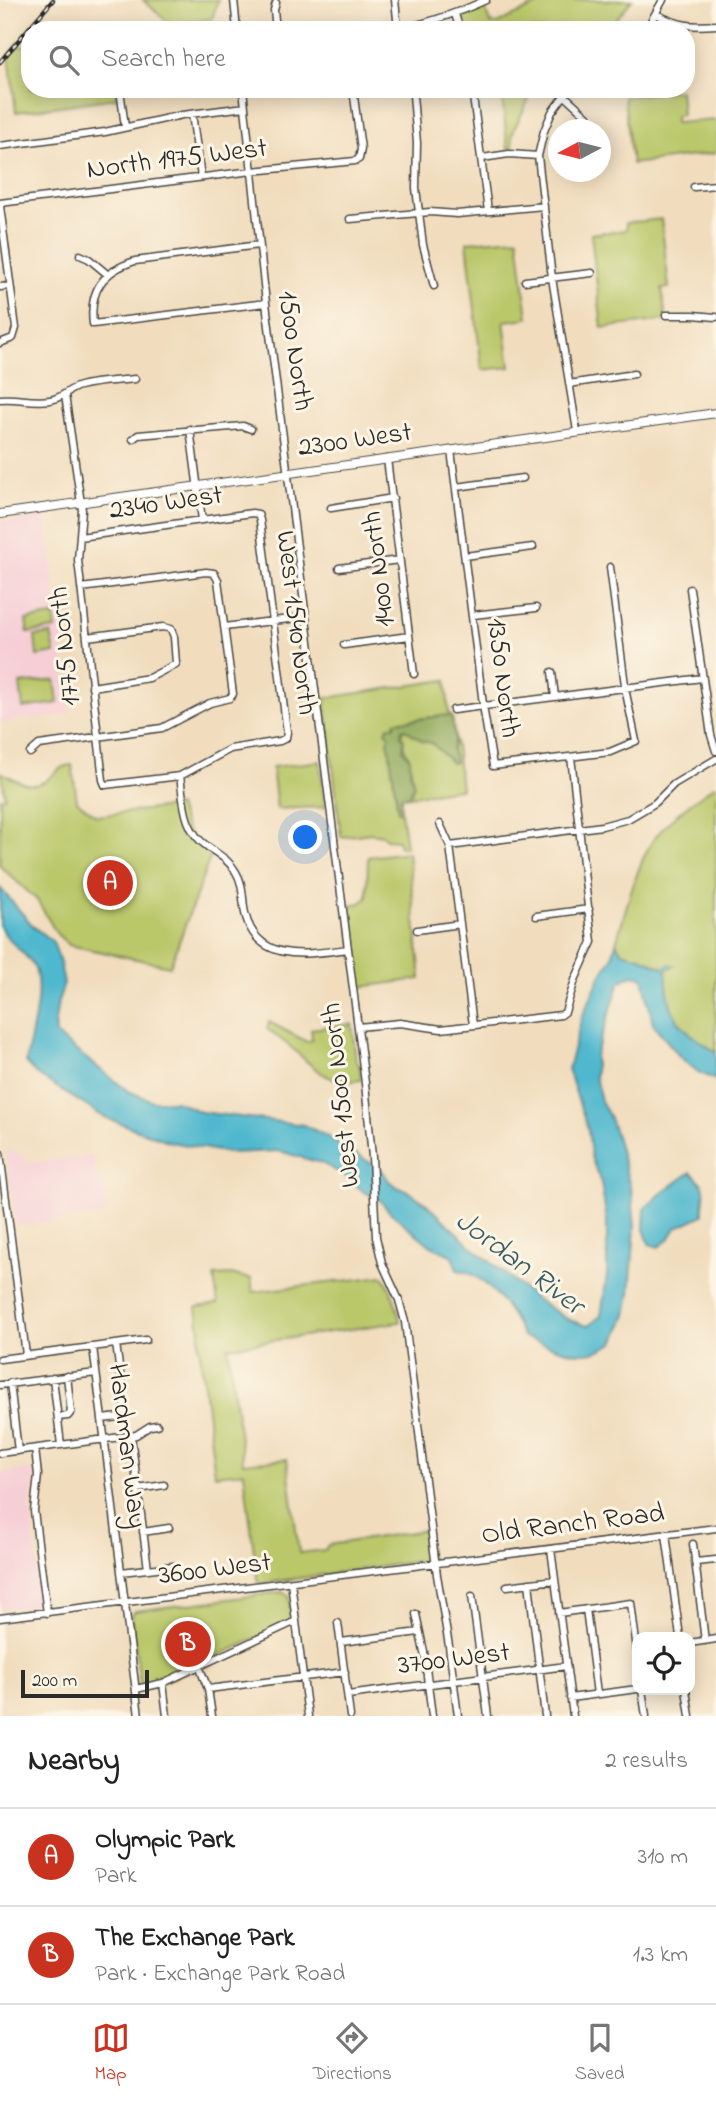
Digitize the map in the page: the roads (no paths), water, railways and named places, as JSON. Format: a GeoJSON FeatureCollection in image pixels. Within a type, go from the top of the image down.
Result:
{"type":"FeatureCollection","features":[{"type":"Feature","properties":{"kind":"main road","name":"2300 West"},"geometry":{"type":"LineString","coordinates":[[0,514],[716,413]]}},
{"type":"Feature","properties":{"kind":"street"},"geometry":{"type":"LineString","coordinates":[[233,0],[236,21]]}},
{"type":"Feature","properties":{"kind":"street"},"geometry":{"type":"LineString","coordinates":[[395,0],[395,21]]}},
{"type":"Feature","properties":{"kind":"street"},"geometry":{"type":"LineString","coordinates":[[432,21],[486,0]]}},
{"type":"Feature","properties":{"kind":"street"},"geometry":{"type":"LineString","coordinates":[[652,21],[663,0]]}},
{"type":"Feature","properties":{"kind":"street"},"geometry":{"type":"LineString","coordinates":[[275,21],[276,3]]}},
{"type":"Feature","properties":{"kind":"street"},"geometry":{"type":"LineString","coordinates":[[455,14],[457,21]]}},
{"type":"Feature","properties":{"kind":"street"},"geometry":{"type":"LineString","coordinates":[[656,14],[671,21]]}},
{"type":"Feature","properties":{"kind":"street"},"geometry":{"type":"LineString","coordinates":[[695,27],[716,25]]}},
{"type":"Feature","properties":{"kind":"street"},"geometry":{"type":"LineString","coordinates":[[121,98],[125,127]]}},
{"type":"Feature","properties":{"kind":"street","name":"1500 North"},"geometry":{"type":"LineString","coordinates":[[244,98],[259,245],[306,617]]}},
{"type":"Feature","properties":{"kind":"street","name":"North 1975 West"},"geometry":{"type":"LineString","coordinates":[[0,204],[201,177],[355,162],[359,159],[361,149],[354,98]]}},
{"type":"Feature","properties":{"kind":"street"},"geometry":{"type":"LineString","coordinates":[[412,98],[417,143],[416,188],[423,245],[433,286]]}},
{"type":"Feature","properties":{"kind":"street"},"geometry":{"type":"LineString","coordinates":[[473,98],[488,211]]}},
{"type":"Feature","properties":{"kind":"street"},"geometry":{"type":"LineString","coordinates":[[562,98],[544,131],[538,156],[552,278],[577,431]]}},
{"type":"Feature","properties":{"kind":"street"},"geometry":{"type":"LineString","coordinates":[[567,98],[589,119]]}},
{"type":"Feature","properties":{"kind":"street"},"geometry":{"type":"LineString","coordinates":[[0,145],[106,132],[192,114],[245,107]]}},
{"type":"Feature","properties":{"kind":"street"},"geometry":{"type":"LineString","coordinates":[[192,114],[201,177]]}},
{"type":"Feature","properties":{"kind":"street"},"geometry":{"type":"LineString","coordinates":[[482,158],[509,154],[538,156]]}},
{"type":"Feature","properties":{"kind":"street"},"geometry":{"type":"LineString","coordinates":[[694,187],[716,185]]}},
{"type":"Feature","properties":{"kind":"street"},"geometry":{"type":"LineString","coordinates":[[0,204],[16,328],[13,338],[0,343]]}},
{"type":"Feature","properties":{"kind":"street"},"geometry":{"type":"LineString","coordinates":[[350,219],[419,212],[457,214],[544,206]]}},
{"type":"Feature","properties":{"kind":"street"},"geometry":{"type":"LineString","coordinates":[[259,245],[124,264],[107,274],[99,286],[93,300],[93,324],[266,303]]}},
{"type":"Feature","properties":{"kind":"street"},"geometry":{"type":"LineString","coordinates":[[80,256],[89,259],[107,274]]}},
{"type":"Feature","properties":{"kind":"street"},"geometry":{"type":"LineString","coordinates":[[525,281],[592,273]]}},
{"type":"Feature","properties":{"kind":"street"},"geometry":{"type":"LineString","coordinates":[[0,287],[10,286]]}},
{"type":"Feature","properties":{"kind":"street"},"geometry":{"type":"LineString","coordinates":[[666,315],[716,317]]}},
{"type":"Feature","properties":{"kind":"street"},"geometry":{"type":"LineString","coordinates":[[569,384],[634,374]]}},
{"type":"Feature","properties":{"kind":"street"},"geometry":{"type":"LineString","coordinates":[[0,399],[32,402],[65,395],[79,386],[135,379]]}},
{"type":"Feature","properties":{"kind":"street","name":"1775 North"},"geometry":{"type":"LineString","coordinates":[[65,395],[81,503],[78,560],[103,780],[105,785],[180,776]]}},
{"type":"Feature","properties":{"kind":"street"},"geometry":{"type":"LineString","coordinates":[[132,439],[138,435],[190,429],[243,426],[251,429]]}},
{"type":"Feature","properties":{"kind":"street"},"geometry":{"type":"LineString","coordinates":[[190,429],[202,520]]}},
{"type":"Feature","properties":{"kind":"street","name":"1350 North"},"geometry":{"type":"LineString","coordinates":[[451,450],[493,766],[610,752],[636,741],[625,688]]}},
{"type":"Feature","properties":{"kind":"street","name":"1400 North"},"geometry":{"type":"LineString","coordinates":[[387,459],[414,674]]}},
{"type":"Feature","properties":{"kind":"street"},"geometry":{"type":"LineString","coordinates":[[456,487],[523,478]]}},
{"type":"Feature","properties":{"kind":"street"},"geometry":{"type":"LineString","coordinates":[[331,508],[393,498]]}},
{"type":"Feature","properties":{"kind":"street","name":"2340 West"},"geometry":{"type":"LineString","coordinates":[[80,537],[258,514]]}},
{"type":"Feature","properties":{"kind":"street","name":"West 1540 North"},"geometry":{"type":"LineString","coordinates":[[180,776],[230,750],[286,738],[258,514]]}},
{"type":"Feature","properties":{"kind":"street"},"geometry":{"type":"LineString","coordinates":[[465,555],[533,547]]}},
{"type":"Feature","properties":{"kind":"street"},"geometry":{"type":"LineString","coordinates":[[338,568],[399,560]]}},
{"type":"Feature","properties":{"kind":"street"},"geometry":{"type":"LineString","coordinates":[[610,567],[625,688]]}},
{"type":"Feature","properties":{"kind":"street"},"geometry":{"type":"LineString","coordinates":[[30,753],[38,745],[162,728],[210,703],[230,698],[233,694],[218,580],[214,573],[81,588]]}},
{"type":"Feature","properties":{"kind":"street"},"geometry":{"type":"LineString","coordinates":[[690,589],[711,735],[716,751]]}},
{"type":"Feature","properties":{"kind":"street"},"geometry":{"type":"LineString","coordinates":[[473,615],[536,608]]}},
{"type":"Feature","properties":{"kind":"street"},"geometry":{"type":"LineString","coordinates":[[224,627],[306,617]]}},
{"type":"Feature","properties":{"kind":"street","name":"West 1500 North"},"geometry":{"type":"LineString","coordinates":[[306,617],[358,1027],[379,1252],[405,1322],[436,1564]]}},
{"type":"Feature","properties":{"kind":"street"},"geometry":{"type":"LineString","coordinates":[[87,637],[163,627],[171,629],[176,664],[149,678],[92,687]]}},
{"type":"Feature","properties":{"kind":"street"},"geometry":{"type":"LineString","coordinates":[[344,645],[409,636]]}},
{"type":"Feature","properties":{"kind":"street"},"geometry":{"type":"LineString","coordinates":[[552,672],[555,697]]}},
{"type":"Feature","properties":{"kind":"street"},"geometry":{"type":"LineString","coordinates":[[453,710],[702,678]]}},
{"type":"Feature","properties":{"kind":"street"},"geometry":{"type":"LineString","coordinates":[[358,1027],[389,1023],[431,1029],[561,1015],[565,1012],[575,980],[592,942],[571,757]]}},
{"type":"Feature","properties":{"kind":"street"},"geometry":{"type":"LineString","coordinates":[[450,846],[615,823],[636,815],[655,803],[674,784],[716,760]]}},
{"type":"Feature","properties":{"kind":"street"},"geometry":{"type":"LineString","coordinates":[[180,776],[187,822],[201,842],[223,857],[237,874],[243,891],[247,922],[259,939],[274,950],[292,954],[348,949]]}},
{"type":"Feature","properties":{"kind":"street"},"geometry":{"type":"LineString","coordinates":[[440,824],[450,846],[473,1025]]}},
{"type":"Feature","properties":{"kind":"street"},"geometry":{"type":"LineString","coordinates":[[536,916],[589,909]]}},
{"type":"Feature","properties":{"kind":"street"},"geometry":{"type":"LineString","coordinates":[[417,930],[460,924]]}},
{"type":"Feature","properties":{"kind":"street"},"geometry":{"type":"LineString","coordinates":[[0,1153],[26,1355]]}},
{"type":"Feature","properties":{"kind":"street"},"geometry":{"type":"LineString","coordinates":[[0,1359],[146,1340]]}},
{"type":"Feature","properties":{"kind":"street"},"geometry":{"type":"LineString","coordinates":[[102,1419],[120,1417],[124,1413],[117,1344]]}},
{"type":"Feature","properties":{"kind":"street","name":"Hardman Way"},"geometry":{"type":"LineString","coordinates":[[93,1347],[139,1716]]}},
{"type":"Feature","properties":{"kind":"street"},"geometry":{"type":"LineString","coordinates":[[0,1385],[96,1373]]}},
{"type":"Feature","properties":{"kind":"street"},"geometry":{"type":"LineString","coordinates":[[58,1417],[68,1416],[71,1412],[67,1376]]}},
{"type":"Feature","properties":{"kind":"street"},"geometry":{"type":"LineString","coordinates":[[53,1378],[61,1445]]}},
{"type":"Feature","properties":{"kind":"street"},"geometry":{"type":"LineString","coordinates":[[10,1383],[18,1451]]}},
{"type":"Feature","properties":{"kind":"street"},"geometry":{"type":"LineString","coordinates":[[0,1453],[131,1436],[157,1425]]}},
{"type":"Feature","properties":{"kind":"street"},"geometry":{"type":"LineString","coordinates":[[131,1436],[148,1569]]}},
{"type":"Feature","properties":{"kind":"street"},"geometry":{"type":"LineString","coordinates":[[35,1448],[38,1475],[34,1511],[47,1614]]}},
{"type":"Feature","properties":{"kind":"street"},"geometry":{"type":"LineString","coordinates":[[138,1489],[164,1486]]}},
{"type":"Feature","properties":{"kind":"street"},"geometry":{"type":"LineString","coordinates":[[144,1532],[169,1528]]}},
{"type":"Feature","properties":{"kind":"street","name":"Old Ranch Road"},"geometry":{"type":"LineString","coordinates":[[436,1564],[716,1528]]}},
{"type":"Feature","properties":{"kind":"street"},"geometry":{"type":"LineString","coordinates":[[666,1534],[679,1632]]}},
{"type":"Feature","properties":{"kind":"street"},"geometry":{"type":"LineString","coordinates":[[693,1544],[705,1641]]}},
{"type":"Feature","properties":{"kind":"street"},"geometry":{"type":"LineString","coordinates":[[551,1549],[573,1716]]}},
{"type":"Feature","properties":{"kind":"street"},"geometry":{"type":"LineString","coordinates":[[695,1562],[716,1560]]}},
{"type":"Feature","properties":{"kind":"street"},"geometry":{"type":"LineString","coordinates":[[436,1564],[458,1716]]}},
{"type":"Feature","properties":{"kind":"street","name":"3600 West"},"geometry":{"type":"LineString","coordinates":[[0,1618],[436,1564]]}},
{"type":"Feature","properties":{"kind":"street"},"geometry":{"type":"LineString","coordinates":[[121,1572],[174,1566]]}},
{"type":"Feature","properties":{"kind":"street"},"geometry":{"type":"LineString","coordinates":[[507,1586],[555,1580]]}},
{"type":"Feature","properties":{"kind":"street"},"geometry":{"type":"LineString","coordinates":[[290,1582],[308,1716]]}},
{"type":"Feature","properties":{"kind":"street"},"geometry":{"type":"LineString","coordinates":[[529,1583],[545,1716]]}},
{"type":"Feature","properties":{"kind":"street"},"geometry":{"type":"LineString","coordinates":[[472,1596],[488,1716]]}},
{"type":"Feature","properties":{"kind":"street"},"geometry":{"type":"LineString","coordinates":[[559,1613],[631,1603],[635,1632]]}},
{"type":"Feature","properties":{"kind":"street"},"geometry":{"type":"LineString","coordinates":[[586,1609],[597,1694]]}},
{"type":"Feature","properties":{"kind":"street"},"geometry":{"type":"LineString","coordinates":[[416,1614],[432,1716]]}},
{"type":"Feature","properties":{"kind":"street"},"geometry":{"type":"LineString","coordinates":[[136,1689],[163,1683],[296,1621]]}},
{"type":"Feature","properties":{"kind":"street"},"geometry":{"type":"LineString","coordinates":[[338,1623],[350,1716]]}},
{"type":"Feature","properties":{"kind":"street"},"geometry":{"type":"LineString","coordinates":[[341,1642],[419,1632]]}},
{"type":"Feature","properties":{"kind":"street"},"geometry":{"type":"LineString","coordinates":[[695,1642],[716,1639]]}},
{"type":"Feature","properties":{"kind":"street"},"geometry":{"type":"LineString","coordinates":[[199,1666],[208,1689],[212,1716]]}},
{"type":"Feature","properties":{"kind":"street","name":"3700 West"},"geometry":{"type":"LineString","coordinates":[[348,1695],[566,1666]]}},
{"type":"Feature","properties":{"kind":"street"},"geometry":{"type":"LineString","coordinates":[[208,1689],[345,1671]]}},
{"type":"Feature","properties":{"kind":"street"},"geometry":{"type":"LineString","coordinates":[[163,1683],[167,1716]]}},
{"type":"Feature","properties":{"kind":"street"},"geometry":{"type":"LineString","coordinates":[[570,1698],[632,1690]]}},
{"type":"Feature","properties":{"kind":"street"},"geometry":{"type":"LineString","coordinates":[[641,1695],[646,1716]]}},
{"type":"Feature","properties":{"kind":"street"},"geometry":{"type":"LineString","coordinates":[[687,1695],[690,1716]]}},
{"type":"Feature","properties":{"kind":"water"},"geometry":{"type":"Polygon","coordinates":[[[0,888],[34,927],[53,942],[64,984],[58,1001],[56,1035],[128,1091],[153,1101],[176,1101],[201,1112],[304,1125],[328,1137],[382,1170],[389,1181],[428,1205],[472,1247],[536,1299],[569,1320],[588,1326],[601,1316],[607,1275],[607,1221],[601,1183],[591,1157],[588,1130],[568,1069],[582,1017],[612,958],[616,943],[622,952],[663,968],[670,964],[674,966],[666,970],[669,1000],[684,1028],[716,1052],[716,1080],[698,1072],[680,1057],[653,1024],[643,977],[632,975],[620,982],[595,1056],[595,1077],[601,1101],[617,1139],[632,1194],[635,1227],[630,1294],[626,1315],[614,1343],[596,1351],[576,1353],[523,1337],[505,1306],[488,1286],[467,1272],[457,1270],[453,1256],[431,1246],[390,1212],[379,1199],[364,1192],[344,1175],[324,1164],[279,1151],[228,1153],[171,1142],[104,1117],[36,1074],[26,1063],[37,1006],[36,972],[34,966],[0,926],[0,888]]]}},
{"type":"Feature","properties":{"kind":"water"},"geometry":{"type":"Polygon","coordinates":[[[691,1172],[704,1188],[703,1215],[676,1228],[669,1239],[659,1247],[649,1244],[644,1229],[645,1208],[691,1172]]]}},
{"type":"Feature","properties":{"kind":"railway"},"geometry":{"type":"LineString","coordinates":[[35,21],[53,0]]}},
{"type":"Feature","properties":{"kind":"railway"},"geometry":{"type":"LineString","coordinates":[[0,62],[21,37]]}},
{"type":"Feature","properties":{"kind":"place","name":"Olympic Park"},"geometry":{"type":"Point","coordinates":[110,883]}},
{"type":"Feature","properties":{"kind":"place","name":"The Exchange Park"},"geometry":{"type":"Point","coordinates":[188,1644]}},
{"type":"Feature","properties":{"kind":"water label","name":"Jordan River"},"geometry":{"type":"Point","coordinates":[519,1264]}}]}
